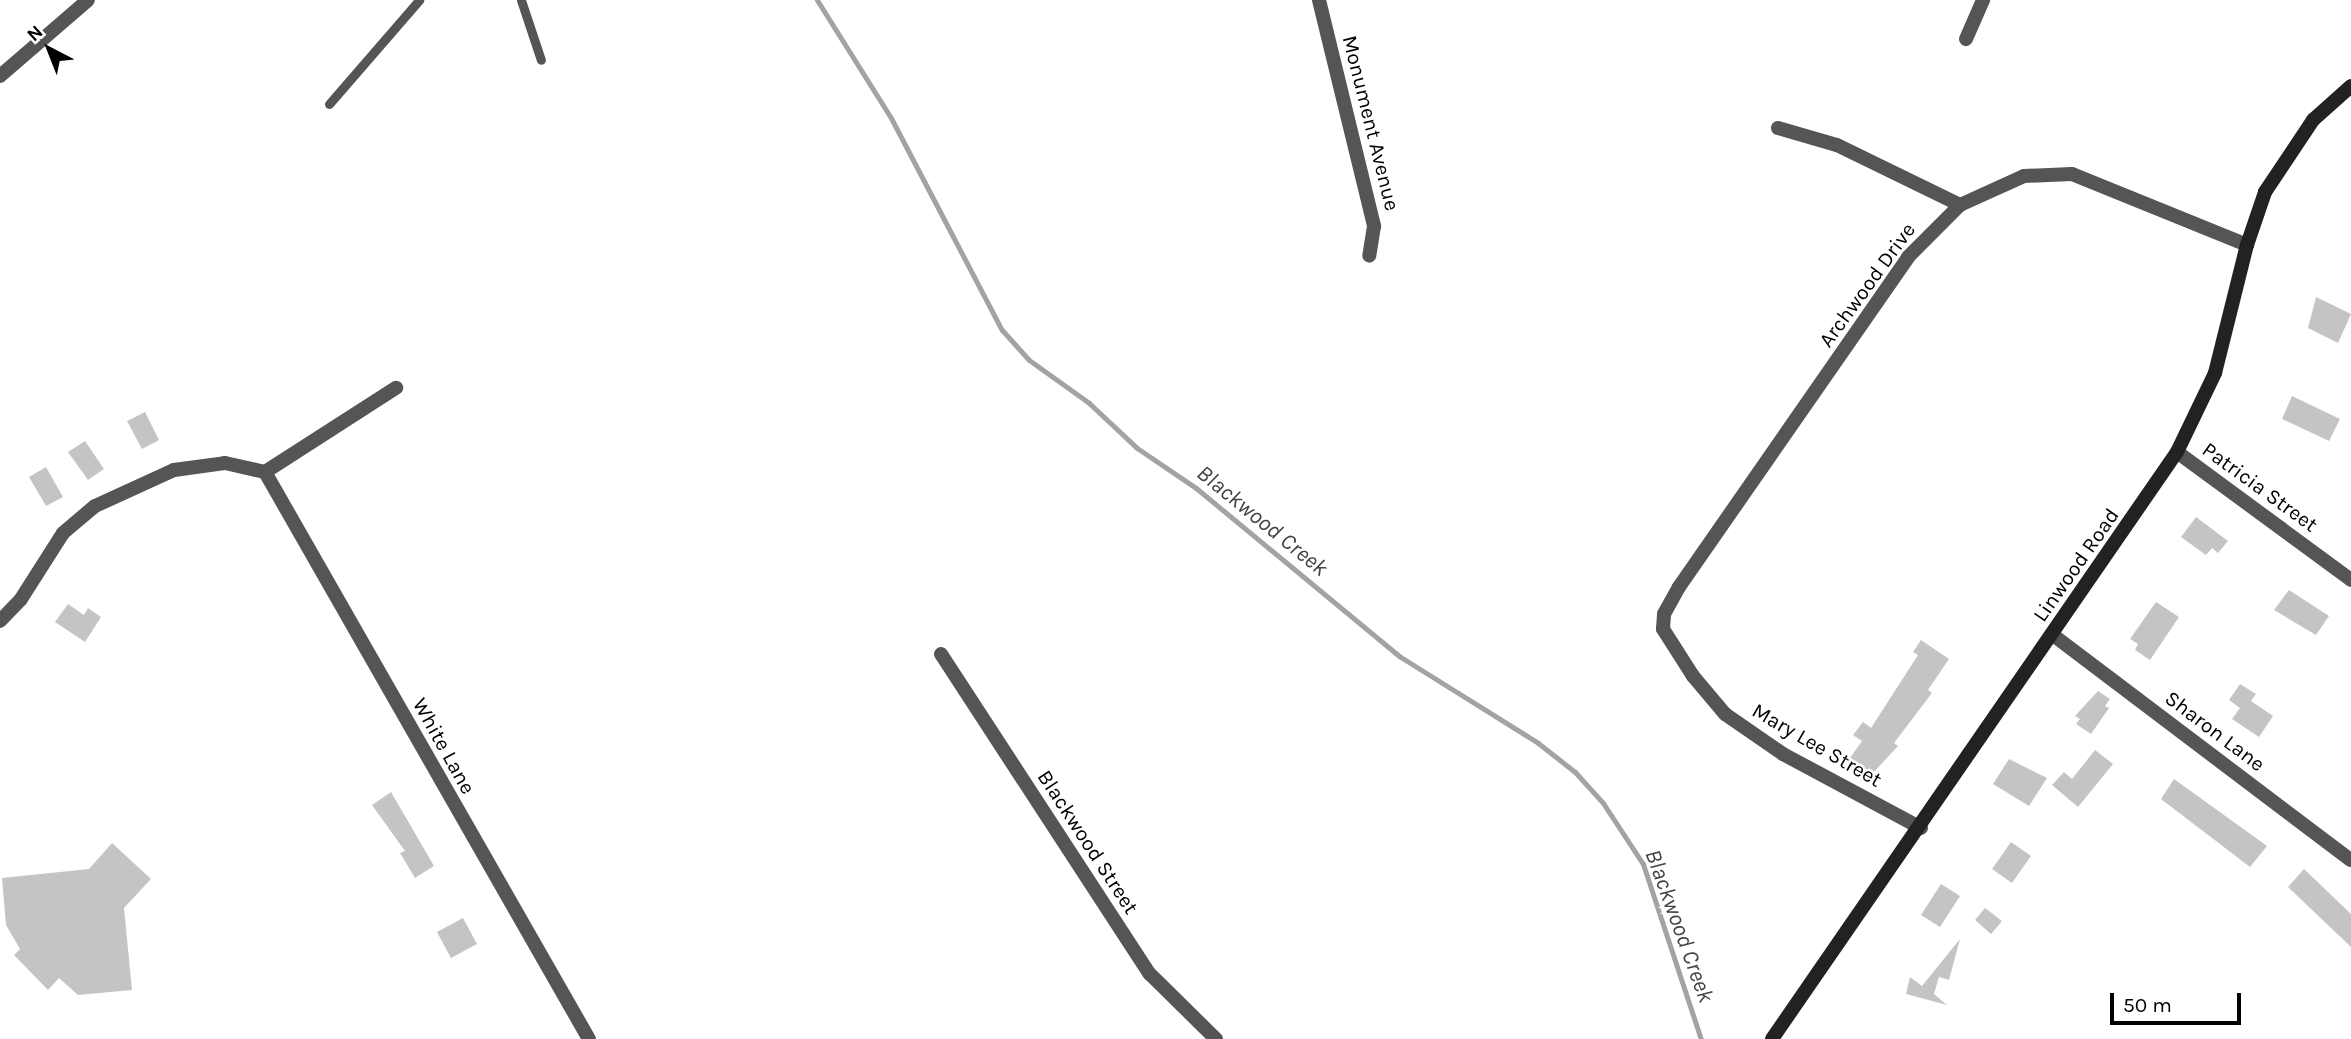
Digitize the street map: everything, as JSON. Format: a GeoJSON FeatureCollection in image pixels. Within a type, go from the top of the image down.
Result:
{"type":"FeatureCollection","features":[{"type":"Feature","properties":{"kind":"main road","name":"Linwood Road"},"geometry":{"type":"LineString","coordinates":[[1772,1039],[1921,828],[2178,452],[2215,373],[2247,245],[2265,192],[2288,151],[2313,120],[2351,86]]}},
{"type":"Feature","properties":{"kind":"street"},"geometry":{"type":"LineString","coordinates":[[0,76],[88,0]]}},
{"type":"Feature","properties":{"kind":"street","name":"Monument Avenue"},"geometry":{"type":"LineString","coordinates":[[1319,0],[1374,226],[1369,256]]}},
{"type":"Feature","properties":{"kind":"street"},"geometry":{"type":"LineString","coordinates":[[1966,39],[1983,0]]}},
{"type":"Feature","properties":{"kind":"street"},"geometry":{"type":"LineString","coordinates":[[1778,128],[1838,145],[1960,205]]}},
{"type":"Feature","properties":{"kind":"street","name":"Archwood Drive"},"geometry":{"type":"LineString","coordinates":[[1664,614],[1908,257],[1960,205],[2024,176],[2071,174],[2247,245]]}},
{"type":"Feature","properties":{"kind":"street"},"geometry":{"type":"LineString","coordinates":[[0,621],[20,598],[50,548],[87,512],[122,491],[174,470],[225,463],[265,472],[396,388]]}},
{"type":"Feature","properties":{"kind":"street","name":"Patricia Street"},"geometry":{"type":"LineString","coordinates":[[2178,452],[2351,580]]}},
{"type":"Feature","properties":{"kind":"street","name":"White Lane"},"geometry":{"type":"LineString","coordinates":[[265,472],[589,1039]]}},
{"type":"Feature","properties":{"kind":"street","name":"Mary Lee Street"},"geometry":{"type":"LineString","coordinates":[[1664,614],[1662,629],[1676,652],[1725,714],[1783,754],[1921,828]]}},
{"type":"Feature","properties":{"kind":"street","name":"Sharon Lane"},"geometry":{"type":"LineString","coordinates":[[2053,635],[2351,860]]}},
{"type":"Feature","properties":{"kind":"street","name":"Blackwood Street"},"geometry":{"type":"LineString","coordinates":[[941,654],[1150,974],[1216,1039]]}},
{"type":"Feature","properties":{"kind":"lane"},"geometry":{"type":"LineString","coordinates":[[329,104],[419,0]]}},
{"type":"Feature","properties":{"kind":"lane"},"geometry":{"type":"LineString","coordinates":[[521,0],[541,60]]}},
{"type":"Feature","properties":{"kind":"building"},"geometry":{"type":"Polygon","coordinates":[[[2316,297],[2351,314],[2338,343],[2308,328],[2316,297]]]}},
{"type":"Feature","properties":{"kind":"building"},"geometry":{"type":"Polygon","coordinates":[[[2292,396],[2340,419],[2329,441],[2282,419],[2292,396]]]}},
{"type":"Feature","properties":{"kind":"building"},"geometry":{"type":"Polygon","coordinates":[[[145,412],[159,440],[142,449],[127,421],[145,412]]]}},
{"type":"Feature","properties":{"kind":"building"},"geometry":{"type":"Polygon","coordinates":[[[85,441],[104,469],[88,480],[68,452],[85,441]]]}},
{"type":"Feature","properties":{"kind":"building"},"geometry":{"type":"Polygon","coordinates":[[[46,467],[63,497],[46,506],[29,477],[46,467]]]}},
{"type":"Feature","properties":{"kind":"building"},"geometry":{"type":"Polygon","coordinates":[[[2196,517],[2228,541],[2218,553],[2212,548],[2206,555],[2181,537],[2196,517]]]}},
{"type":"Feature","properties":{"kind":"building"},"geometry":{"type":"Polygon","coordinates":[[[2289,590],[2329,616],[2316,635],[2274,610],[2289,590]]]}},
{"type":"Feature","properties":{"kind":"building"},"geometry":{"type":"Polygon","coordinates":[[[2156,602],[2179,617],[2150,660],[2135,650],[2138,644],[2130,639],[2156,602]]]}},
{"type":"Feature","properties":{"kind":"building"},"geometry":{"type":"Polygon","coordinates":[[[68,604],[84,615],[88,608],[101,617],[85,642],[55,622],[68,604]]]}},
{"type":"Feature","properties":{"kind":"building"},"geometry":{"type":"Polygon","coordinates":[[[1921,640],[1949,659],[1928,690],[1932,693],[1894,743],[1898,746],[1872,774],[1850,758],[1862,741],[1853,735],[1863,722],[1871,728],[1918,655],[1913,652],[1921,640]]]}},
{"type":"Feature","properties":{"kind":"building"},"geometry":{"type":"Polygon","coordinates":[[[2240,684],[2256,694],[2251,701],[2273,716],[2259,737],[2232,719],[2240,708],[2229,700],[2240,684]]]}},
{"type":"Feature","properties":{"kind":"building"},"geometry":{"type":"Polygon","coordinates":[[[2098,691],[2110,699],[2105,706],[2109,708],[2091,734],[2076,724],[2080,719],[2075,716],[2098,691]]]}},
{"type":"Feature","properties":{"kind":"building"},"geometry":{"type":"Polygon","coordinates":[[[2095,750],[2113,764],[2078,807],[2052,785],[2064,772],[2072,779],[2095,750]]]}},
{"type":"Feature","properties":{"kind":"building"},"geometry":{"type":"Polygon","coordinates":[[[2009,759],[2047,778],[2029,806],[1993,784],[2009,759]]]}},
{"type":"Feature","properties":{"kind":"building"},"geometry":{"type":"Polygon","coordinates":[[[2174,779],[2267,846],[2250,867],[2161,799],[2174,779]]]}},
{"type":"Feature","properties":{"kind":"building"},"geometry":{"type":"Polygon","coordinates":[[[391,792],[434,866],[415,878],[400,853],[405,851],[372,805],[391,792]]]}},
{"type":"Feature","properties":{"kind":"building"},"geometry":{"type":"Polygon","coordinates":[[[2011,842],[2031,856],[2012,883],[1992,869],[2011,842]]]}},
{"type":"Feature","properties":{"kind":"building"},"geometry":{"type":"Polygon","coordinates":[[[112,843],[151,879],[124,908],[132,990],[78,995],[59,978],[48,990],[14,955],[20,949],[6,925],[2,878],[89,869],[112,843]]]}},
{"type":"Feature","properties":{"kind":"building"},"geometry":{"type":"Polygon","coordinates":[[[2304,869],[2351,914],[2351,947],[2288,887],[2304,869]]]}},
{"type":"Feature","properties":{"kind":"building"},"geometry":{"type":"Polygon","coordinates":[[[1941,884],[1960,896],[1940,927],[1921,915],[1941,884]]]}},
{"type":"Feature","properties":{"kind":"building"},"geometry":{"type":"Polygon","coordinates":[[[1985,908],[2002,921],[1991,934],[1975,920],[1985,908]]]}},
{"type":"Feature","properties":{"kind":"building"},"geometry":{"type":"Polygon","coordinates":[[[463,918],[477,944],[451,958],[437,932],[463,918]]]}},
{"type":"Feature","properties":{"kind":"building"},"geometry":{"type":"Polygon","coordinates":[[[1960,939],[1949,980],[1939,977],[1934,994],[1947,1005],[1906,994],[1910,977],[1922,986],[1960,939]]]}},
{"type":"Feature","properties":{"kind":"waterway","name":"Blackwood Creek"},"geometry":{"type":"LineString","coordinates":[[817,0],[891,118],[1002,330],[1029,360],[1089,403],[1137,448],[1196,488],[1399,656],[1538,743],[1575,772],[1603,803],[1643,864],[1701,1039]]}}]}
